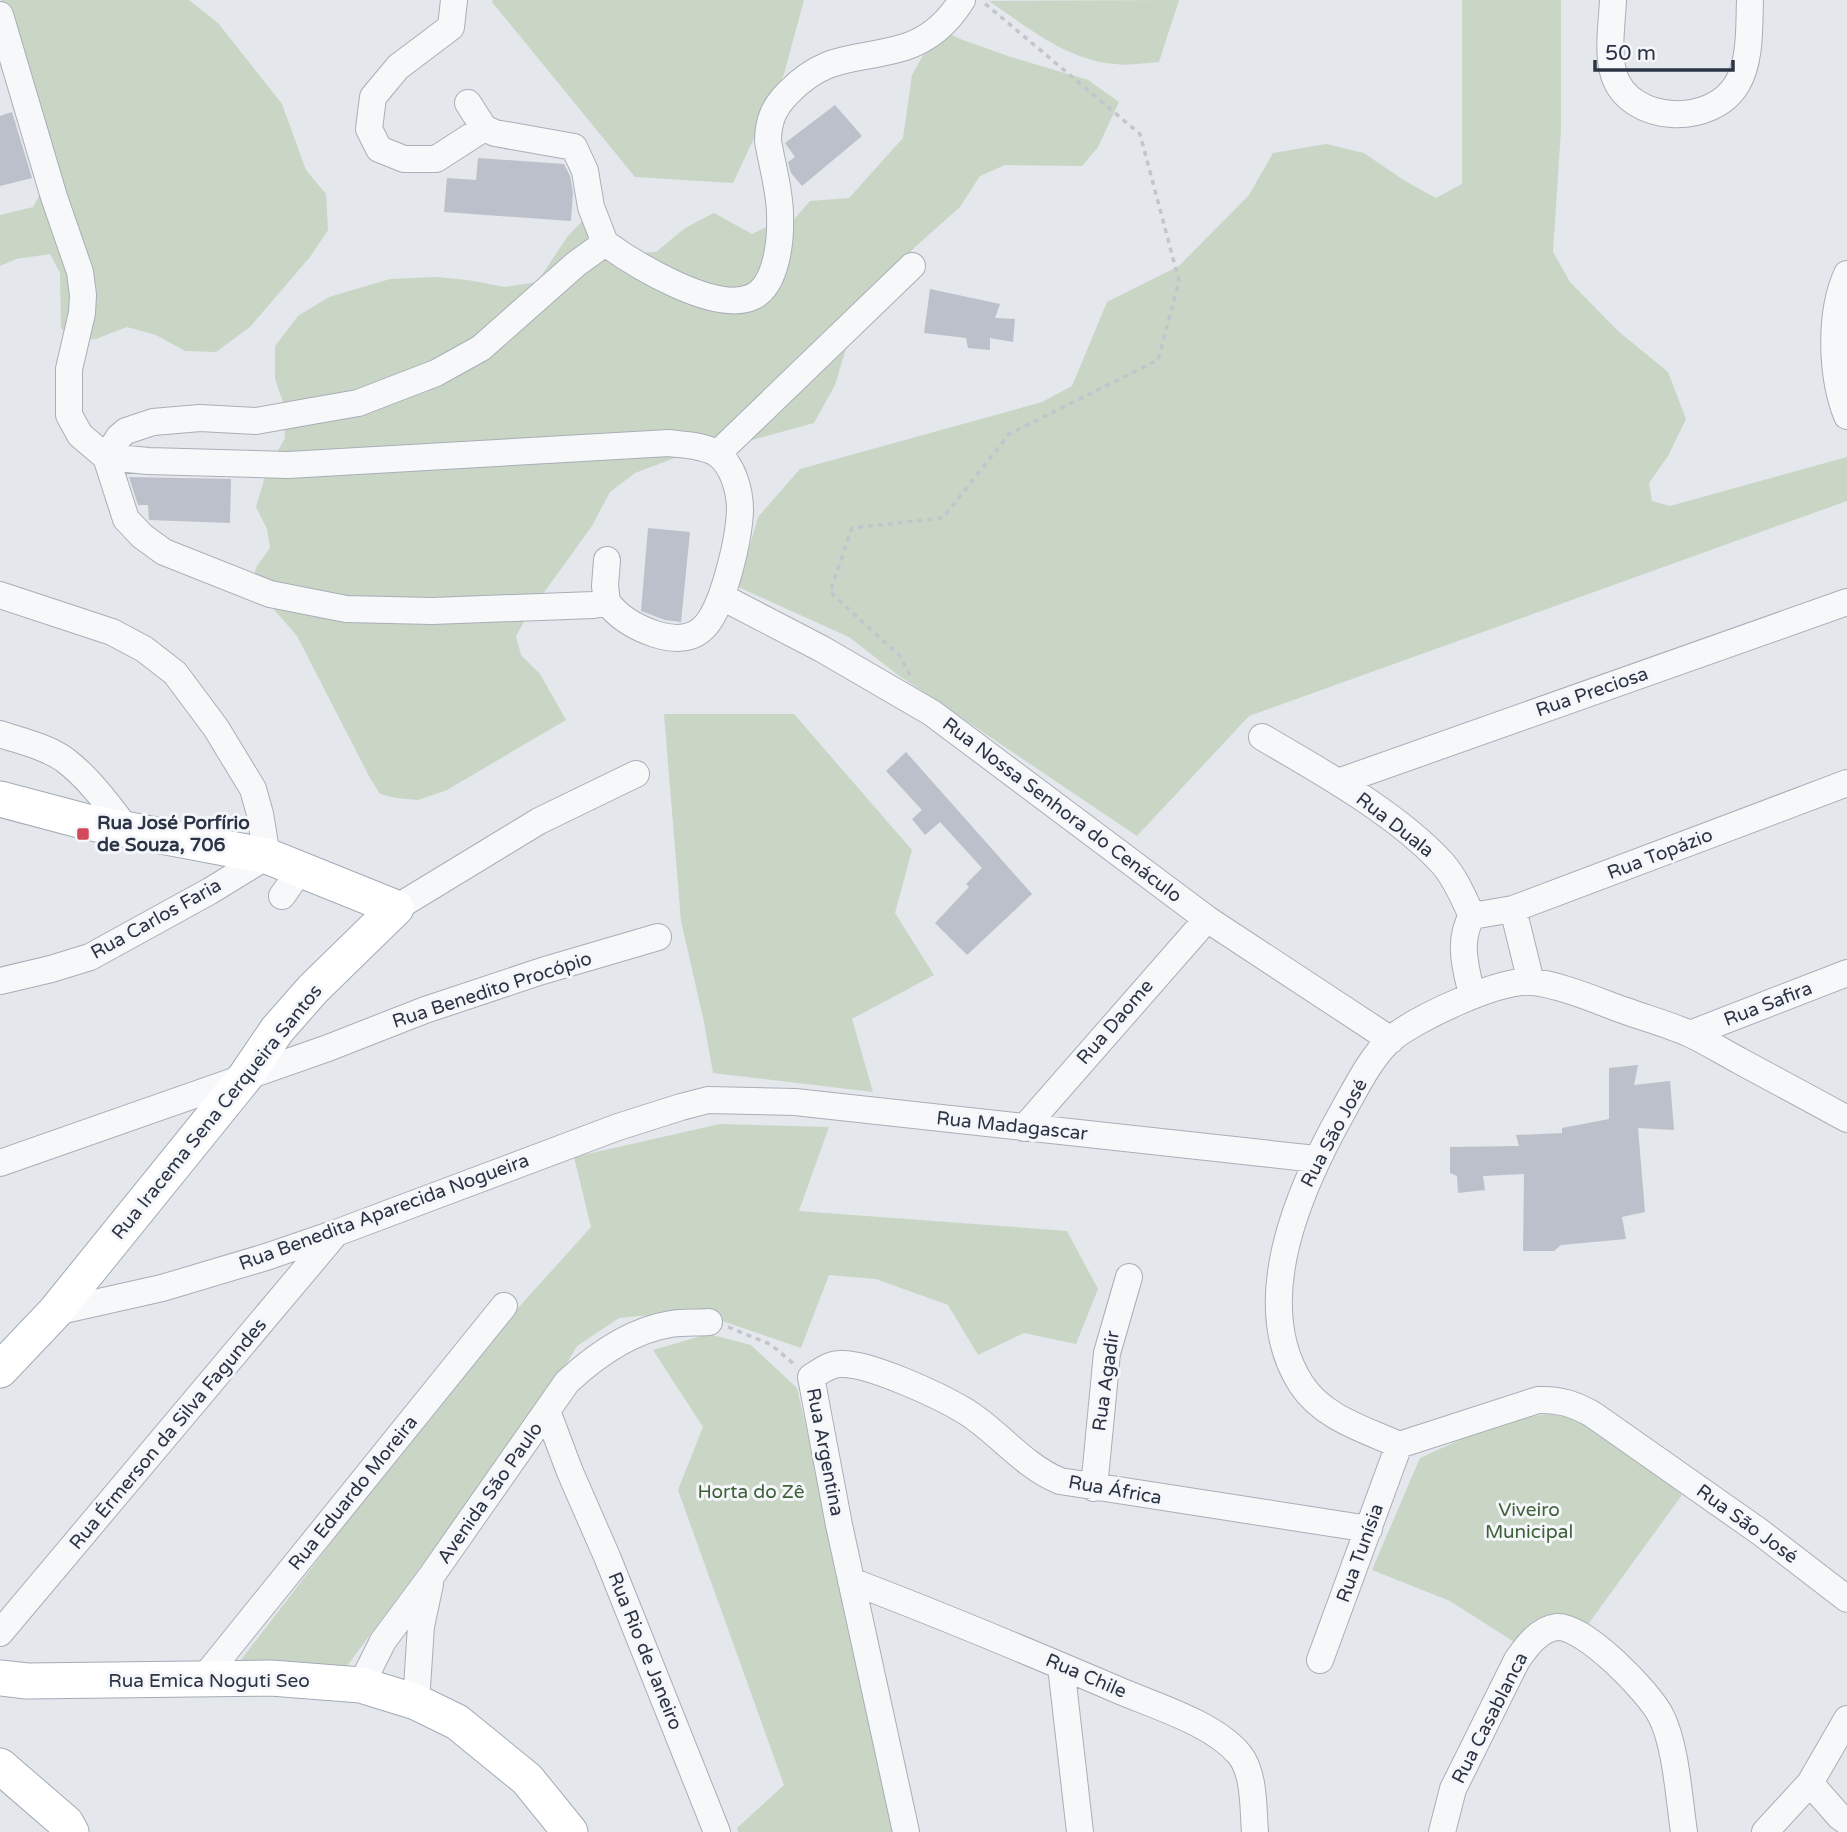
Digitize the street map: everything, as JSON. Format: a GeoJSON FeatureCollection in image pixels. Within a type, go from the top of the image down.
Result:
{"type":"FeatureCollection","features":[{"type":"Feature","properties":{"kind":"main road"},"geometry":{"type":"LineString","coordinates":[[0,799],[35,810],[267,856],[291,882],[396,908]]}},
{"type":"Feature","properties":{"kind":"main road","name":"Rua Iracema Sena Cerqueira Santos"},"geometry":{"type":"LineString","coordinates":[[3,1362],[55,1312],[313,989],[396,908]]}},
{"type":"Feature","properties":{"kind":"main road","name":"Rua Emica Noguti Seo"},"geometry":{"type":"LineString","coordinates":[[9,1687],[271,1678],[361,1685],[416,1702]]}},
{"type":"Feature","properties":{"kind":"main road"},"geometry":{"type":"LineString","coordinates":[[416,1702],[457,1722],[485,1742],[527,1779],[556,1825]]}},
{"type":"Feature","properties":{"kind":"main road"},"geometry":{"type":"LineString","coordinates":[[0,1766],[66,1823],[71,1832]]}},
{"type":"Feature","properties":{"kind":"main road"},"geometry":{"type":"LineString","coordinates":[[0,1782],[50,1825],[54,1832]]}},
{"type":"Feature","properties":{"kind":"street"},"geometry":{"type":"LineString","coordinates":[[454,0],[451,27],[398,67],[373,97],[369,129],[379,149],[404,159],[436,159],[484,128]]}},
{"type":"Feature","properties":{"kind":"street"},"geometry":{"type":"LineString","coordinates":[[468,103],[484,128],[495,133],[574,147],[585,172],[592,207],[605,243],[623,256],[700,295],[730,299],[751,298],[773,272],[778,246],[780,214],[768,141],[773,112],[802,79],[818,67],[838,60],[907,47],[940,29],[962,0]]}},
{"type":"Feature","properties":{"kind":"street"},"geometry":{"type":"LineString","coordinates":[[1613,0],[1612,67],[1615,78],[1630,99],[1639,106],[1656,112],[1677,114],[1697,112],[1714,106],[1736,87],[1746,61],[1750,0]]}},
{"type":"Feature","properties":{"kind":"street"},"geometry":{"type":"LineString","coordinates":[[0,15],[79,272],[83,295],[82,313],[69,369],[69,415],[80,435],[106,457],[126,519],[142,537],[164,552],[270,594],[346,609],[407,611],[593,605],[607,602]]}},
{"type":"Feature","properties":{"kind":"street"},"geometry":{"type":"LineString","coordinates":[[106,457],[126,431],[153,422],[200,418],[256,421],[358,403],[436,373],[481,348],[576,264],[605,243]]}},
{"type":"Feature","properties":{"kind":"street"},"geometry":{"type":"LineString","coordinates":[[716,454],[912,266]]}},
{"type":"Feature","properties":{"kind":"street"},"geometry":{"type":"LineString","coordinates":[[1847,274],[1839,291],[1836,313],[1836,363],[1840,400],[1847,416]]}},
{"type":"Feature","properties":{"kind":"street"},"geometry":{"type":"LineString","coordinates":[[106,457],[148,461],[288,465],[669,443],[696,446],[716,454],[727,464],[735,478],[740,510],[722,597],[712,619],[700,631],[684,638],[668,638],[643,630],[616,614],[607,602],[607,560]]}},
{"type":"Feature","properties":{"kind":"street"},"geometry":{"type":"LineString","coordinates":[[0,595],[112,632],[144,649],[175,673],[216,728],[253,789],[267,856]]}},
{"type":"Feature","properties":{"kind":"street","name":"Rua Nossa Senhora do Cenáculo"},"geometry":{"type":"LineString","coordinates":[[722,597],[822,649],[932,713],[1207,919],[1391,1040]]}},
{"type":"Feature","properties":{"kind":"street","name":"Rua Preciosa"},"geometry":{"type":"LineString","coordinates":[[1338,782],[1847,602]]}},
{"type":"Feature","properties":{"kind":"street"},"geometry":{"type":"LineString","coordinates":[[0,734],[63,758],[84,776],[127,829]]}},
{"type":"Feature","properties":{"kind":"street","name":"Rua Duala"},"geometry":{"type":"LineString","coordinates":[[1262,737],[1338,782],[1416,839],[1445,866],[1472,916]]}},
{"type":"Feature","properties":{"kind":"street","name":"Rua Iracema Sena Cerqueira Santos"},"geometry":{"type":"LineString","coordinates":[[396,908],[539,821],[636,774]]}},
{"type":"Feature","properties":{"kind":"street","name":"Rua Topázio"},"geometry":{"type":"LineString","coordinates":[[1472,916],[1513,909],[1847,783]]}},
{"type":"Feature","properties":{"kind":"street","name":"Rua Carlos Faria"},"geometry":{"type":"LineString","coordinates":[[0,981],[90,957],[210,891],[267,856]]}},
{"type":"Feature","properties":{"kind":"street"},"geometry":{"type":"LineString","coordinates":[[1513,909],[1531,982]]}},
{"type":"Feature","properties":{"kind":"street"},"geometry":{"type":"LineString","coordinates":[[1472,916],[1466,925],[1464,950],[1472,995]]}},
{"type":"Feature","properties":{"kind":"street","name":"Rua Daome"},"geometry":{"type":"LineString","coordinates":[[1024,1128],[1207,919]]}},
{"type":"Feature","properties":{"kind":"street","name":"Rua Benedito Procópio"},"geometry":{"type":"LineString","coordinates":[[0,1163],[328,1048],[425,1010],[529,975],[658,937]]}},
{"type":"Feature","properties":{"kind":"street","name":"Rua Safira"},"geometry":{"type":"LineString","coordinates":[[1690,1034],[1847,974]]}},
{"type":"Feature","properties":{"kind":"street","name":"Rua São José"},"geometry":{"type":"LineString","coordinates":[[1847,1119],[1690,1034],[1588,996],[1531,982],[1472,995],[1391,1040],[1360,1082],[1316,1159],[1298,1205],[1283,1269],[1278,1308],[1283,1338],[1301,1384],[1317,1404],[1338,1418],[1399,1445],[1538,1400],[1556,1399],[1575,1404],[1760,1532],[1847,1599]]}},
{"type":"Feature","properties":{"kind":"street","name":"Rua Benedito Procópio"},"geometry":{"type":"LineString","coordinates":[[273,1036],[292,1046],[328,1048]]}},
{"type":"Feature","properties":{"kind":"street","name":"Rua Madagascar"},"geometry":{"type":"LineString","coordinates":[[708,1100],[795,1102],[1316,1159]]}},
{"type":"Feature","properties":{"kind":"street","name":"Rua Benedita Aparecida Nogueira"},"geometry":{"type":"LineString","coordinates":[[55,1312],[162,1287],[336,1233],[618,1127],[708,1100]]}},
{"type":"Feature","properties":{"kind":"street","name":"Rua Benedito Procópio"},"geometry":{"type":"LineString","coordinates":[[154,1108],[186,1112],[208,1122]]}},
{"type":"Feature","properties":{"kind":"street","name":"Rua Érmerson da Silva Fagundes"},"geometry":{"type":"LineString","coordinates":[[0,1633],[336,1233]]}},
{"type":"Feature","properties":{"kind":"street","name":"Rua Agadir"},"geometry":{"type":"LineString","coordinates":[[1094,1488],[1107,1353],[1129,1277]]}},
{"type":"Feature","properties":{"kind":"street","name":"Rua Eduardo Moreira"},"geometry":{"type":"LineString","coordinates":[[203,1679],[504,1306]]}},
{"type":"Feature","properties":{"kind":"street"},"geometry":{"type":"LineString","coordinates":[[547,1411],[567,1382],[593,1358],[635,1336],[669,1324],[709,1322]]}},
{"type":"Feature","properties":{"kind":"street","name":"Rua África"},"geometry":{"type":"LineString","coordinates":[[811,1377],[838,1364],[854,1365],[880,1373],[965,1412],[1035,1468],[1060,1481],[1369,1529]]}},
{"type":"Feature","properties":{"kind":"street","name":"Rua Argentina"},"geometry":{"type":"LineString","coordinates":[[811,1377],[851,1581],[906,1832]]}},
{"type":"Feature","properties":{"kind":"street","name":"Avenida São Paulo"},"geometry":{"type":"LineString","coordinates":[[361,1685],[383,1641],[432,1576],[547,1411]]}},
{"type":"Feature","properties":{"kind":"street","name":"Rua Rio de Janeiro"},"geometry":{"type":"LineString","coordinates":[[547,1411],[717,1832]]}},
{"type":"Feature","properties":{"kind":"street","name":"Rua Tunísia"},"geometry":{"type":"LineString","coordinates":[[1320,1660],[1399,1445]]}},
{"type":"Feature","properties":{"kind":"street"},"geometry":{"type":"LineString","coordinates":[[512,1462],[527,1456],[546,1457],[570,1472]]}},
{"type":"Feature","properties":{"kind":"street","name":"Avenida São Paulo"},"geometry":{"type":"LineString","coordinates":[[416,1702],[421,1626],[432,1576]]}},
{"type":"Feature","properties":{"kind":"street","name":"Rua Chile"},"geometry":{"type":"LineString","coordinates":[[851,1581],[971,1627],[1190,1721],[1228,1742],[1242,1757],[1249,1777],[1255,1832]]}},
{"type":"Feature","properties":{"kind":"street","name":"Rua Casablanca"},"geometry":{"type":"LineString","coordinates":[[1442,1832],[1453,1789],[1517,1660],[1530,1643],[1542,1633],[1556,1627],[1570,1629],[1586,1639],[1622,1670],[1662,1716],[1670,1742],[1684,1832]]}},
{"type":"Feature","properties":{"kind":"street"},"geometry":{"type":"LineString","coordinates":[[1061,1666],[1080,1832]]}},
{"type":"Feature","properties":{"kind":"street"},"geometry":{"type":"LineString","coordinates":[[1765,1832],[1810,1783],[1847,1719]]}},
{"type":"Feature","properties":{"kind":"street"},"geometry":{"type":"LineString","coordinates":[[1810,1783],[1847,1822]]}},
{"type":"Feature","properties":{"kind":"path"},"geometry":{"type":"LineString","coordinates":[[913,679],[900,656],[830,592],[852,527],[943,518],[1009,434],[1158,360],[1179,281],[1140,134],[980,0]]}},
{"type":"Feature","properties":{"kind":"path","name":"Rua Argentina"},"geometry":{"type":"LineString","coordinates":[[709,1322],[770,1344],[811,1377]]}},
{"type":"Feature","properties":{"kind":"green space"},"geometry":{"type":"Polygon","coordinates":[[[1,0],[189,0],[218,23],[282,104],[306,170],[326,194],[328,230],[310,257],[250,327],[216,352],[185,351],[156,335],[127,327],[96,339],[74,341],[61,328],[60,273],[50,254],[16,259],[0,266],[0,215],[33,207],[43,189],[33,95],[1,0]]]}},
{"type":"Feature","properties":{"kind":"green space"},"geometry":{"type":"Polygon","coordinates":[[[493,0],[804,0],[784,74],[733,183],[635,177],[493,0]]]}},
{"type":"Feature","properties":{"kind":"green space"},"geometry":{"type":"Polygon","coordinates":[[[1179,0],[1159,62],[1126,65],[1097,61],[1064,49],[989,1],[1179,0]]]}},
{"type":"Feature","properties":{"kind":"green space"},"geometry":{"type":"Polygon","coordinates":[[[1462,0],[1561,0],[1561,130],[1553,252],[1570,282],[1618,331],[1668,372],[1686,419],[1668,456],[1649,483],[1652,501],[1670,506],[1847,457],[1847,501],[1249,716],[1137,836],[898,675],[849,637],[738,587],[758,517],[800,469],[1042,402],[1072,386],[1107,302],[1179,266],[1249,195],[1273,153],[1326,144],[1364,153],[1436,198],[1462,184],[1462,0]]]}},
{"type":"Feature","properties":{"kind":"green space"},"geometry":{"type":"Polygon","coordinates":[[[938,28],[1008,56],[1088,80],[1119,102],[1098,147],[1082,166],[1005,165],[980,176],[960,207],[915,247],[876,291],[852,329],[835,385],[814,423],[756,439],[693,451],[635,473],[610,492],[592,526],[529,613],[516,636],[521,655],[540,674],[566,720],[447,790],[418,800],[380,794],[297,636],[251,583],[257,566],[270,548],[267,529],[256,507],[267,470],[285,438],[284,405],[275,379],[275,346],[298,316],[329,297],[390,279],[436,277],[505,287],[537,282],[568,236],[588,215],[630,253],[656,252],[685,228],[714,213],[752,234],[775,223],[789,225],[810,201],[849,198],[903,138],[912,75],[938,28]]]}},
{"type":"Feature","properties":{"kind":"green space"},"geometry":{"type":"Polygon","coordinates":[[[664,714],[794,714],[912,850],[895,913],[934,975],[852,1019],[873,1092],[713,1073],[681,921],[664,714]]]}},
{"type":"Feature","properties":{"kind":"green space"},"geometry":{"type":"Polygon","coordinates":[[[720,1124],[829,1127],[799,1211],[1067,1231],[1098,1289],[1076,1344],[1024,1333],[978,1355],[948,1305],[876,1279],[829,1275],[801,1348],[693,1311],[619,1318],[577,1346],[551,1390],[344,1670],[237,1665],[473,1358],[591,1227],[574,1157],[720,1124]]]}},
{"type":"Feature","properties":{"kind":"green space","name":"Horta do Zê"},"geometry":{"type":"Polygon","coordinates":[[[708,1334],[751,1345],[797,1388],[900,1832],[738,1832],[737,1828],[784,1785],[678,1490],[703,1427],[653,1350],[708,1334]]]}},
{"type":"Feature","properties":{"kind":"green space","name":"Viveiro Municipal"},"geometry":{"type":"Polygon","coordinates":[[[1565,1411],[1611,1439],[1682,1495],[1584,1630],[1519,1645],[1450,1601],[1372,1570],[1420,1458],[1499,1422],[1565,1411]]]}},
{"type":"Feature","properties":{"kind":"building"},"geometry":{"type":"Polygon","coordinates":[[[835,105],[862,136],[802,186],[791,173],[788,162],[795,157],[785,143],[835,105]]]}},
{"type":"Feature","properties":{"kind":"building"},"geometry":{"type":"Polygon","coordinates":[[[12,112],[32,178],[0,186],[0,116],[12,112]]]}},
{"type":"Feature","properties":{"kind":"building"},"geometry":{"type":"Polygon","coordinates":[[[478,158],[564,164],[573,192],[571,221],[444,212],[447,178],[476,180],[478,158]]]}},
{"type":"Feature","properties":{"kind":"building"},"geometry":{"type":"Polygon","coordinates":[[[930,289],[1000,304],[995,318],[1015,319],[1013,342],[990,338],[990,350],[968,348],[966,338],[924,333],[930,289]]]}},
{"type":"Feature","properties":{"kind":"building"},"geometry":{"type":"Polygon","coordinates":[[[129,477],[231,479],[230,523],[149,520],[148,505],[138,505],[129,477]]]}},
{"type":"Feature","properties":{"kind":"building"},"geometry":{"type":"Polygon","coordinates":[[[648,528],[690,532],[681,622],[665,620],[641,611],[648,528]]]}},
{"type":"Feature","properties":{"kind":"building"},"geometry":{"type":"Polygon","coordinates":[[[906,752],[1032,894],[967,955],[935,923],[969,887],[966,884],[982,868],[940,822],[925,835],[912,819],[922,810],[886,771],[906,752]]]}},
{"type":"Feature","properties":{"kind":"building"},"geometry":{"type":"Polygon","coordinates":[[[1638,1065],[1634,1085],[1670,1081],[1674,1130],[1638,1128],[1645,1212],[1622,1217],[1626,1239],[1561,1245],[1554,1251],[1523,1251],[1524,1174],[1483,1176],[1485,1190],[1458,1193],[1457,1176],[1450,1173],[1450,1147],[1519,1146],[1516,1135],[1562,1133],[1562,1128],[1609,1119],[1609,1068],[1638,1065]]]}},
{"type":"Feature","properties":{"kind":"place","name":"Rua José Porfírio de Souza, 706"},"geometry":{"type":"Point","coordinates":[83,834]}}]}
